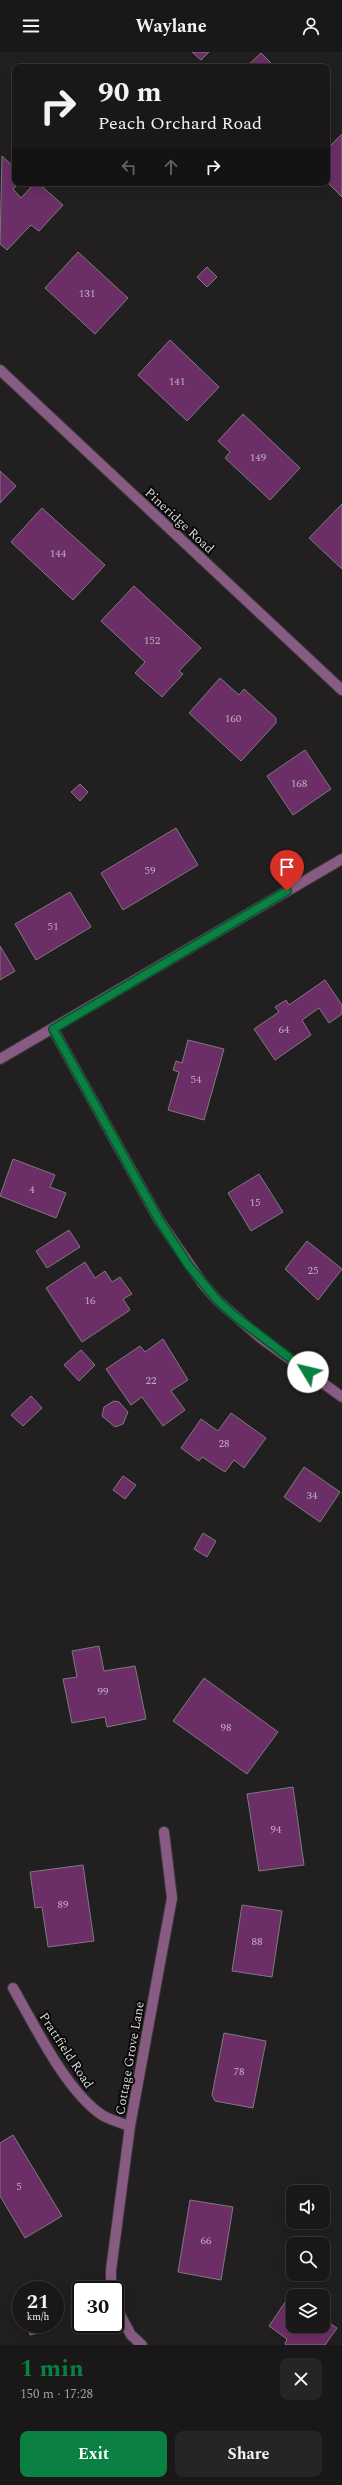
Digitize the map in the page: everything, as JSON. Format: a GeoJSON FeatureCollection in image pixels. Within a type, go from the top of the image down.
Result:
{"type":"FeatureCollection","features":[{"type":"Feature","properties":{"kind":"street","name":"Pineridge Road"},"geometry":{"type":"LineString","coordinates":[[0,370],[342,690]]}},
{"type":"Feature","properties":{"kind":"street"},"geometry":{"type":"LineString","coordinates":[[0,1059],[342,859]]}},
{"type":"Feature","properties":{"kind":"street"},"geometry":{"type":"LineString","coordinates":[[53,1029],[159,1220],[203,1284],[218,1301],[262,1339],[342,1397]]}},
{"type":"Feature","properties":{"kind":"street","name":"Cottage Grove Lane"},"geometry":{"type":"LineString","coordinates":[[111,2281],[110,2270],[130,2126],[172,1898],[164,1832]]}},
{"type":"Feature","properties":{"kind":"street","name":"Prattfield Road"},"geometry":{"type":"LineString","coordinates":[[13,1988],[55,2059],[77,2091],[103,2116],[130,2126]]}},
{"type":"Feature","properties":{"kind":"street"},"geometry":{"type":"LineString","coordinates":[[124,2321],[131,2335],[142,2345]]}},
{"type":"Feature","properties":{"kind":"building"},"geometry":{"type":"Polygon","coordinates":[[[192,52],[209,52],[201,60],[192,52]]]}},
{"type":"Feature","properties":{"kind":"building"},"geometry":{"type":"Polygon","coordinates":[[[261,53],[272,64],[249,64],[261,53]]]}},
{"type":"Feature","properties":{"kind":"building"},"geometry":{"type":"Polygon","coordinates":[[[342,134],[342,197],[330,185],[330,146],[342,134]]]}},
{"type":"Feature","properties":{"kind":"building"},"geometry":{"type":"Polygon","coordinates":[[[2,156],[12,165],[12,186],[16,186],[13,189],[21,198],[32,186],[41,186],[63,205],[39,231],[31,225],[7,250],[0,244],[2,156]]]}},
{"type":"Feature","properties":{"kind":"building"},"geometry":{"type":"Polygon","coordinates":[[[78,252],[128,298],[95,334],[45,288],[78,252]]]}},
{"type":"Feature","properties":{"kind":"building"},"geometry":{"type":"Polygon","coordinates":[[[207,267],[217,277],[207,287],[197,277],[207,267]]]}},
{"type":"Feature","properties":{"kind":"building"},"geometry":{"type":"Polygon","coordinates":[[[170,340],[219,387],[187,421],[138,375],[170,340]]]}},
{"type":"Feature","properties":{"kind":"building"},"geometry":{"type":"Polygon","coordinates":[[[243,414],[300,468],[270,500],[225,458],[230,452],[218,441],[243,414]]]}},
{"type":"Feature","properties":{"kind":"building"},"geometry":{"type":"Polygon","coordinates":[[[0,471],[16,486],[0,503],[0,471]]]}},
{"type":"Feature","properties":{"kind":"building"},"geometry":{"type":"Polygon","coordinates":[[[342,504],[342,569],[309,538],[342,504]]]}},
{"type":"Feature","properties":{"kind":"building"},"geometry":{"type":"Polygon","coordinates":[[[42,508],[105,565],[73,600],[11,542],[42,508]]]}},
{"type":"Feature","properties":{"kind":"building"},"geometry":{"type":"Polygon","coordinates":[[[134,586],[201,648],[179,671],[183,674],[162,697],[135,673],[145,662],[101,621],[134,586]]]}},
{"type":"Feature","properties":{"kind":"building"},"geometry":{"type":"Polygon","coordinates":[[[220,678],[239,695],[244,689],[276,718],[276,723],[241,761],[189,713],[220,678]]]}},
{"type":"Feature","properties":{"kind":"building"},"geometry":{"type":"Polygon","coordinates":[[[305,750],[331,789],[293,815],[267,776],[305,750]]]}},
{"type":"Feature","properties":{"kind":"building"},"geometry":{"type":"Polygon","coordinates":[[[80,784],[88,792],[80,801],[71,792],[80,784]]]}},
{"type":"Feature","properties":{"kind":"building"},"geometry":{"type":"Polygon","coordinates":[[[176,828],[198,865],[123,910],[101,873],[176,828]]]}},
{"type":"Feature","properties":{"kind":"building"},"geometry":{"type":"Polygon","coordinates":[[[70,892],[91,927],[36,960],[15,924],[70,892]]]}},
{"type":"Feature","properties":{"kind":"building"},"geometry":{"type":"Polygon","coordinates":[[[0,946],[15,971],[0,980],[0,946]]]}},
{"type":"Feature","properties":{"kind":"building"},"geometry":{"type":"Polygon","coordinates":[[[325,980],[342,1005],[342,1014],[329,1023],[319,1008],[302,1020],[311,1035],[275,1060],[254,1029],[279,1012],[275,1007],[286,1000],[289,1005],[325,980]]]}},
{"type":"Feature","properties":{"kind":"building"},"geometry":{"type":"Polygon","coordinates":[[[188,1040],[224,1049],[204,1120],[168,1110],[179,1072],[173,1070],[176,1061],[182,1063],[188,1040]]]}},
{"type":"Feature","properties":{"kind":"building"},"geometry":{"type":"Polygon","coordinates":[[[13,1159],[55,1175],[50,1187],[66,1193],[56,1218],[0,1196],[13,1159]]]}},
{"type":"Feature","properties":{"kind":"building"},"geometry":{"type":"Polygon","coordinates":[[[259,1174],[283,1212],[251,1231],[228,1193],[259,1174]]]}},
{"type":"Feature","properties":{"kind":"building"},"geometry":{"type":"Polygon","coordinates":[[[69,1230],[80,1247],[47,1268],[36,1251],[69,1230]]]}},
{"type":"Feature","properties":{"kind":"building"},"geometry":{"type":"Polygon","coordinates":[[[307,1241],[342,1269],[318,1300],[285,1269],[307,1241]]]}},
{"type":"Feature","properties":{"kind":"building"},"geometry":{"type":"Polygon","coordinates":[[[85,1262],[95,1278],[105,1271],[112,1282],[120,1277],[132,1294],[123,1299],[130,1310],[82,1342],[46,1288],[85,1262]]]}},
{"type":"Feature","properties":{"kind":"building"},"geometry":{"type":"Polygon","coordinates":[[[163,1339],[188,1380],[171,1391],[185,1410],[163,1426],[142,1397],[131,1405],[106,1369],[140,1346],[145,1352],[163,1339]]]}},
{"type":"Feature","properties":{"kind":"building"},"geometry":{"type":"Polygon","coordinates":[[[81,1350],[95,1365],[79,1381],[64,1365],[81,1350]]]}},
{"type":"Feature","properties":{"kind":"building"},"geometry":{"type":"Polygon","coordinates":[[[31,1396],[42,1408],[23,1426],[11,1415],[31,1396]]]}},
{"type":"Feature","properties":{"kind":"building"},"geometry":{"type":"Polygon","coordinates":[[[114,1401],[119,1402],[128,1412],[123,1424],[115,1427],[102,1416],[104,1407],[114,1401]]]}},
{"type":"Feature","properties":{"kind":"building"},"geometry":{"type":"Polygon","coordinates":[[[231,1413],[266,1438],[244,1468],[234,1460],[225,1472],[202,1457],[199,1461],[181,1448],[201,1419],[218,1431],[231,1413]]]}},
{"type":"Feature","properties":{"kind":"building"},"geometry":{"type":"Polygon","coordinates":[[[304,1467],[340,1492],[320,1522],[284,1497],[304,1467]]]}},
{"type":"Feature","properties":{"kind":"building"},"geometry":{"type":"Polygon","coordinates":[[[123,1476],[136,1485],[125,1499],[113,1490],[123,1476]]]}},
{"type":"Feature","properties":{"kind":"building"},"geometry":{"type":"Polygon","coordinates":[[[203,1533],[216,1541],[207,1557],[194,1549],[203,1533]]]}},
{"type":"Feature","properties":{"kind":"building"},"geometry":{"type":"Polygon","coordinates":[[[99,1646],[104,1671],[135,1666],[146,1719],[107,1727],[105,1717],[72,1723],[63,1679],[77,1677],[72,1651],[99,1646]]]}},
{"type":"Feature","properties":{"kind":"building"},"geometry":{"type":"Polygon","coordinates":[[[204,1678],[278,1732],[247,1774],[173,1721],[204,1678]]]}},
{"type":"Feature","properties":{"kind":"building"},"geometry":{"type":"Polygon","coordinates":[[[293,1787],[304,1865],[259,1871],[247,1794],[293,1787]]]}},
{"type":"Feature","properties":{"kind":"building"},"geometry":{"type":"Polygon","coordinates":[[[83,1865],[94,1941],[48,1947],[42,1907],[35,1908],[30,1872],[83,1865]]]}},
{"type":"Feature","properties":{"kind":"building"},"geometry":{"type":"Polygon","coordinates":[[[242,1905],[282,1911],[272,1977],[232,1971],[242,1905]]]}},
{"type":"Feature","properties":{"kind":"building"},"geometry":{"type":"Polygon","coordinates":[[[224,2033],[266,2041],[253,2108],[215,2101],[212,2095],[224,2033]]]}},
{"type":"Feature","properties":{"kind":"building"},"geometry":{"type":"Polygon","coordinates":[[[13,2135],[62,2216],[25,2238],[0,2196],[0,2143],[13,2135]]]}},
{"type":"Feature","properties":{"kind":"building"},"geometry":{"type":"Polygon","coordinates":[[[190,2200],[233,2207],[221,2280],[178,2272],[190,2200]]]}},
{"type":"Feature","properties":{"kind":"building"},"geometry":{"type":"Polygon","coordinates":[[[286,2301],[286,2333],[330,2333],[330,2324],[337,2328],[325,2345],[286,2345],[287,2339],[269,2326],[286,2301]]]}},
{"type":"Feature","properties":{"kind":"route"},"geometry":{"type":"LineString","coordinates":[[287,891],[53,1029],[159,1220],[189,1266],[218,1301],[262,1339],[308,1372]]}}]}
